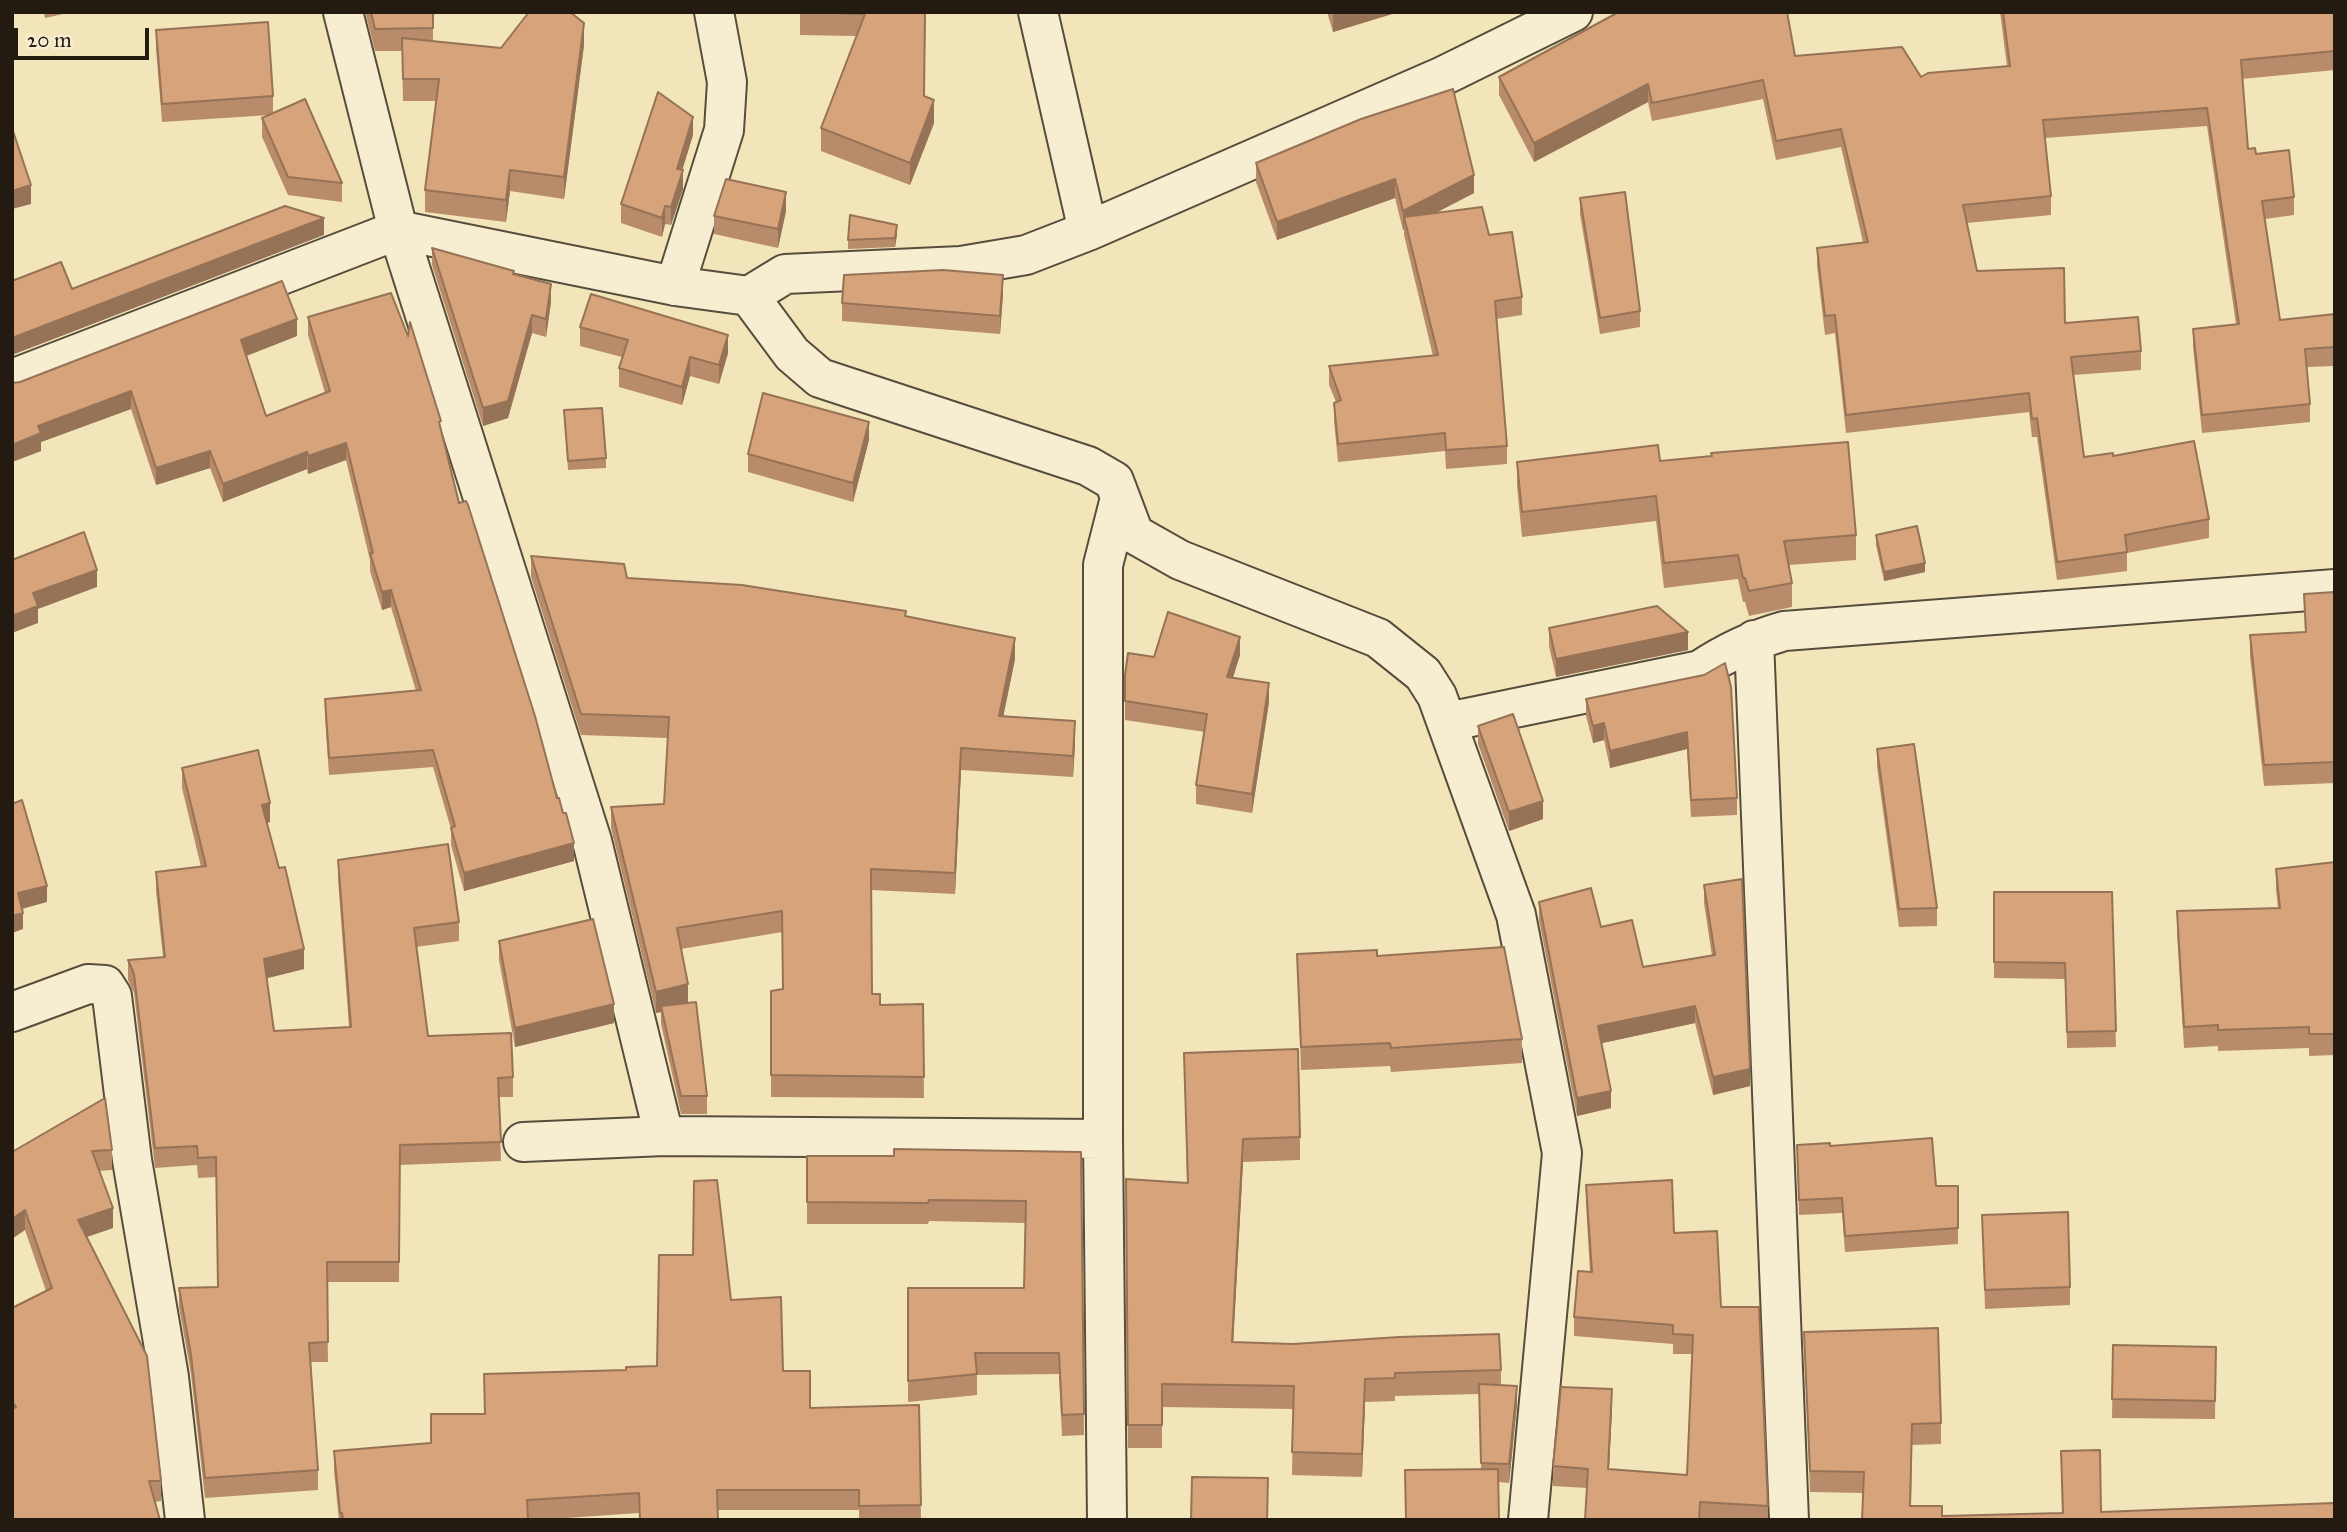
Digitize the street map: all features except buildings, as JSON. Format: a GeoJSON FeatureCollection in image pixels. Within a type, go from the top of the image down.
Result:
{"type":"FeatureCollection","features":[{"type":"Feature","properties":{"kind":"street"},"geometry":{"type":"LineString","coordinates":[[343,12],[398,230],[592,841],[664,1136]]}},
{"type":"Feature","properties":{"kind":"street"},"geometry":{"type":"LineString","coordinates":[[675,286],[724,130],[727,82],[714,12]]}},
{"type":"Feature","properties":{"kind":"street"},"geometry":{"type":"LineString","coordinates":[[1038,12],[1088,231]]}},
{"type":"Feature","properties":{"kind":"street"},"geometry":{"type":"LineString","coordinates":[[12,379],[398,230],[675,286],[749,296],[785,274],[961,266],[1026,255],[1088,231],[1441,77],[1573,12]]}},
{"type":"Feature","properties":{"kind":"street"},"geometry":{"type":"LineString","coordinates":[[749,296],[792,354],[820,378],[1088,466],[1114,481],[1134,534],[1180,560],[1378,638],[1423,674],[1437,696],[1516,915],[1562,1153],[1528,1520]]}},
{"type":"Feature","properties":{"kind":"street"},"geometry":{"type":"LineString","coordinates":[[1107,1520],[1103,1139],[1103,565],[1120,498]]}},
{"type":"Feature","properties":{"kind":"street"},"geometry":{"type":"LineString","coordinates":[[1447,722],[1700,670],[1727,652],[1784,631],[2335,589]]}},
{"type":"Feature","properties":{"kind":"street"},"geometry":{"type":"LineString","coordinates":[[1754,640],[1789,1520]]}},
{"type":"Feature","properties":{"kind":"street"},"geometry":{"type":"LineString","coordinates":[[12,1012],[88,984],[105,985],[112,996],[132,1160],[169,1377],[185,1520]]}},
{"type":"Feature","properties":{"kind":"street"},"geometry":{"type":"LineString","coordinates":[[523,1142],[664,1136],[1103,1139]]}}]}
